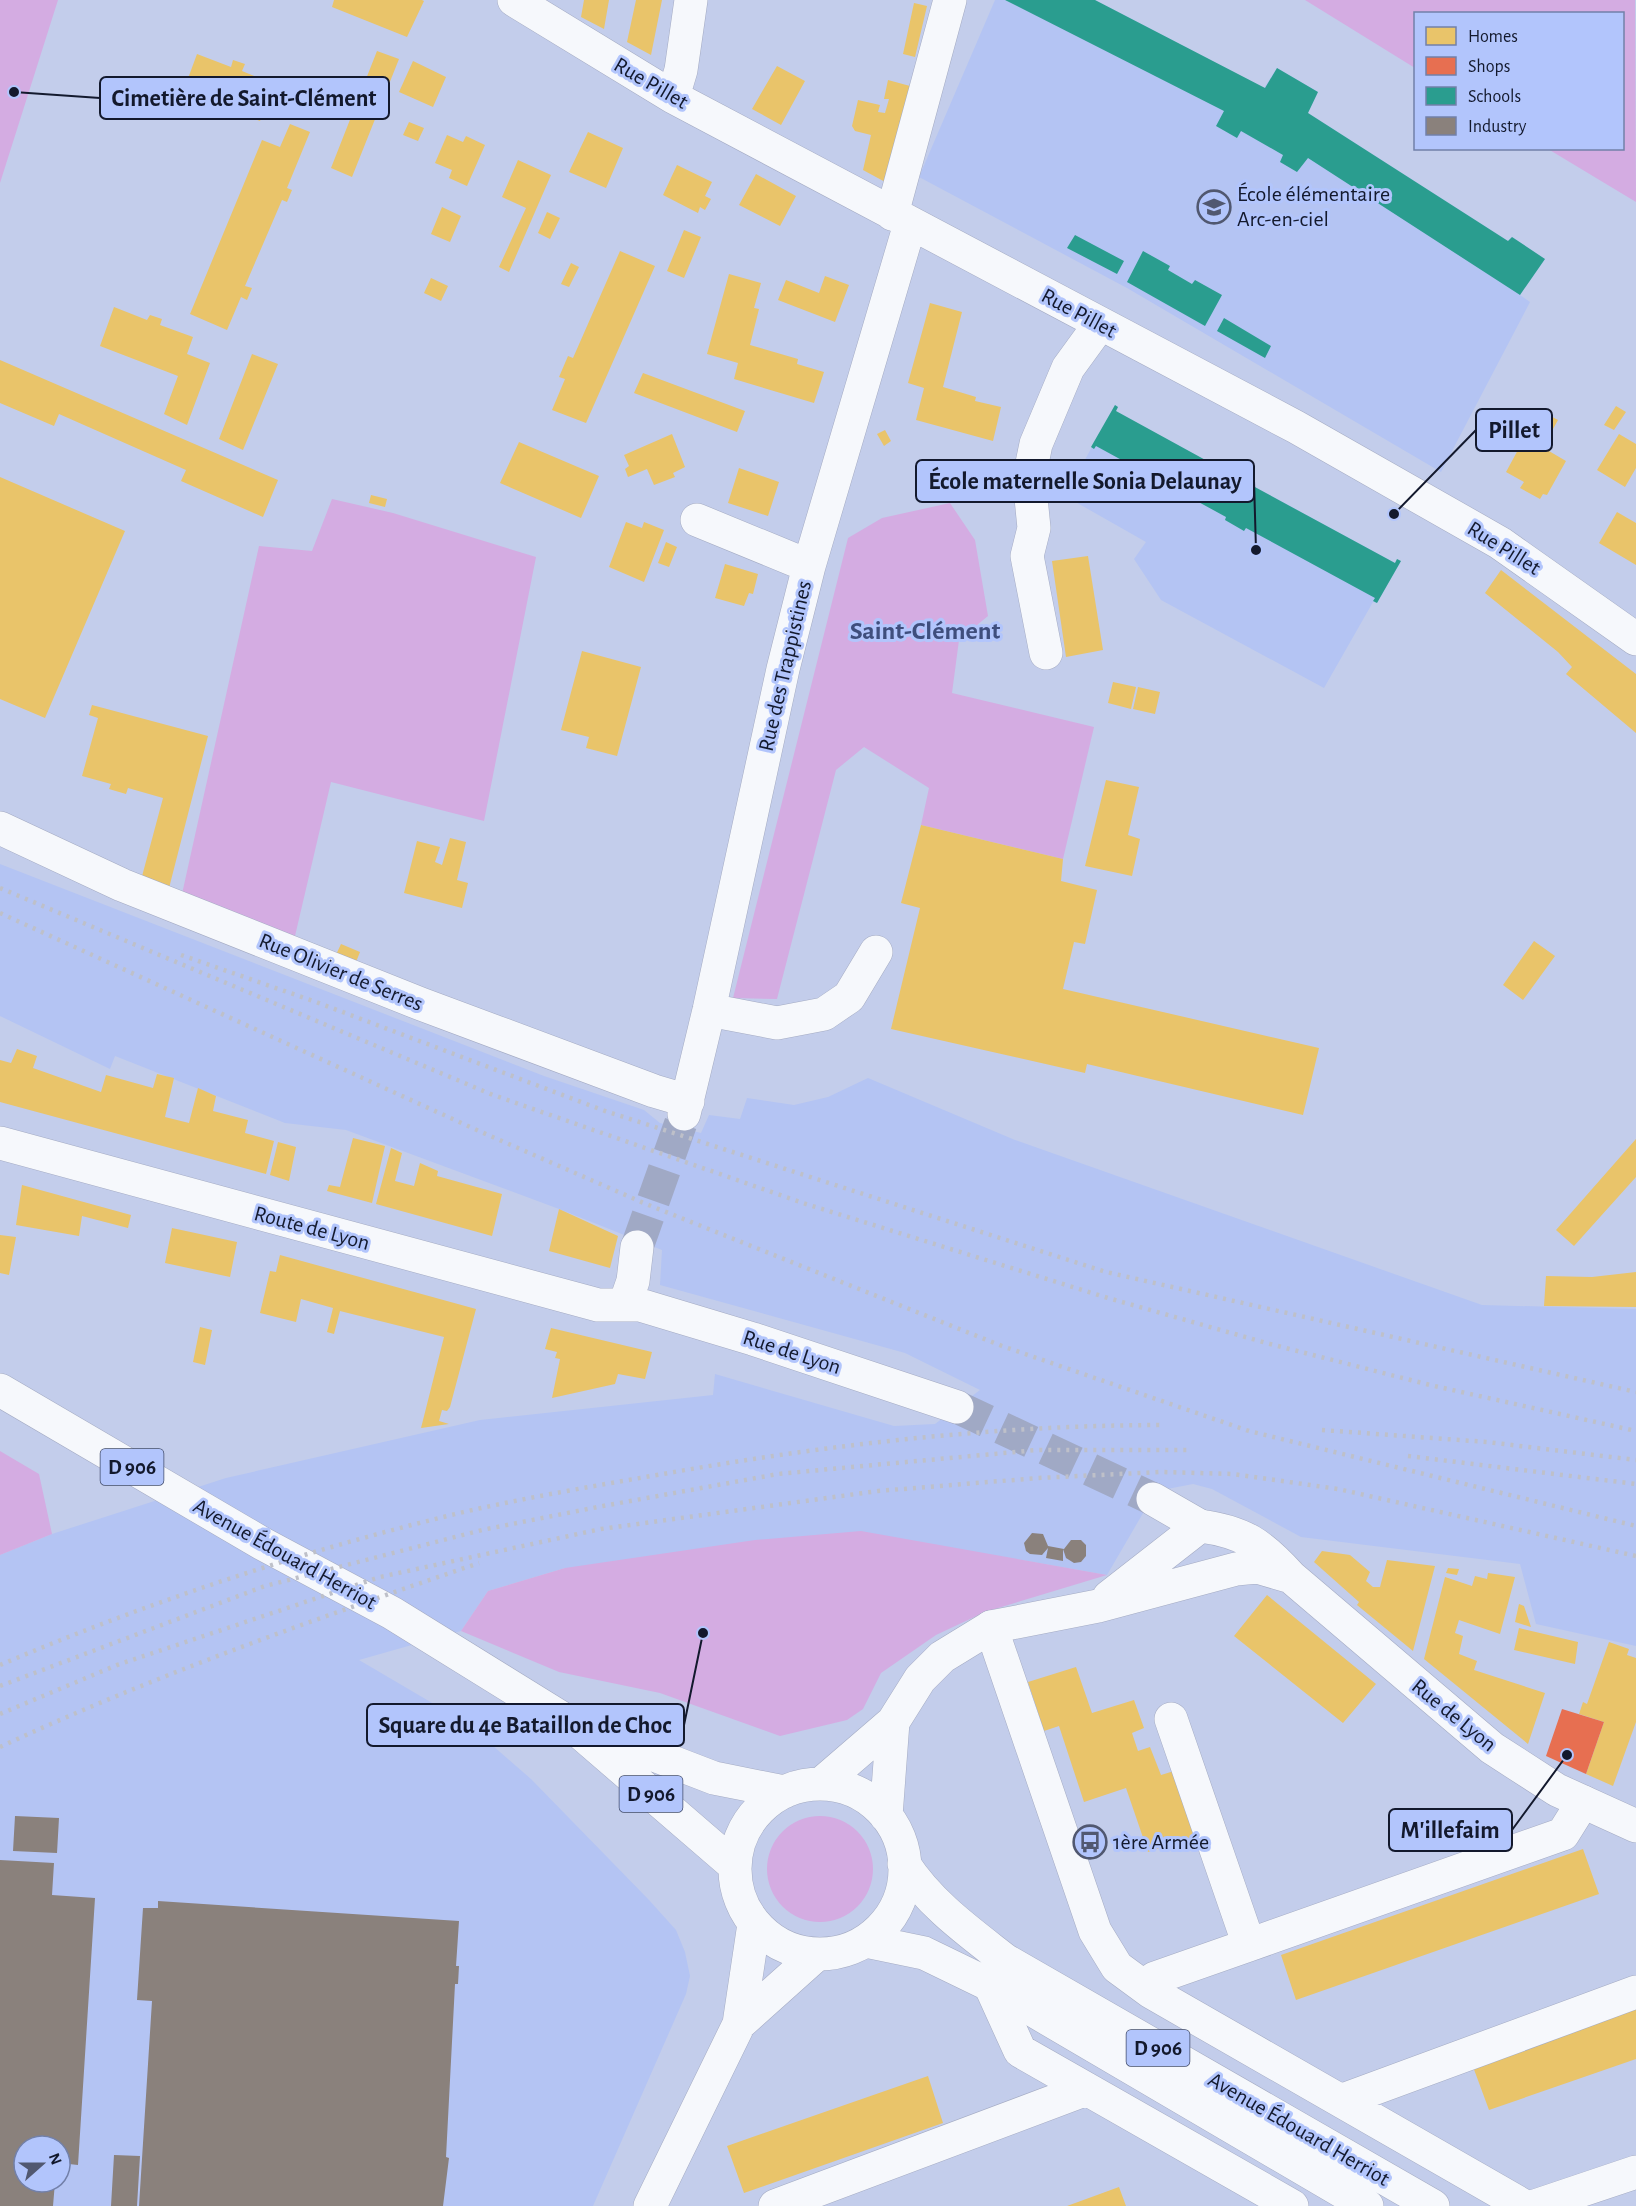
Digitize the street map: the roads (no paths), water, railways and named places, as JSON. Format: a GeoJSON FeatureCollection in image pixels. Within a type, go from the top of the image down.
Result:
{"type":"FeatureCollection","features":[{"type":"Feature","properties":{"kind":"street","name":"Rue Pillet"},"geometry":{"type":"LineString","coordinates":[[514,0],[673,97],[1296,427],[1500,543],[1636,639]]}},
{"type":"Feature","properties":{"kind":"street"},"geometry":{"type":"LineString","coordinates":[[673,97],[681,70],[691,0]]}},
{"type":"Feature","properties":{"kind":"street","name":"Rue des Trappistines"},"geometry":{"type":"LineString","coordinates":[[686,1108],[783,669],[901,219],[950,0]]}},
{"type":"Feature","properties":{"kind":"street"},"geometry":{"type":"LineString","coordinates":[[1046,653],[1027,556],[1034,528],[1029,478],[1036,444],[1068,368],[1100,324]]}},
{"type":"Feature","properties":{"kind":"street"},"geometry":{"type":"LineString","coordinates":[[697,520],[809,566]]}},
{"type":"Feature","properties":{"kind":"street","name":"Rue Olivier de Serres"},"geometry":{"type":"LineString","coordinates":[[0,828],[122,885],[421,1004],[642,1087],[686,1108]]}},
{"type":"Feature","properties":{"kind":"street"},"geometry":{"type":"LineString","coordinates":[[709,1010],[777,1023],[824,1014],[849,997],[876,952]]}},
{"type":"Feature","properties":{"kind":"street","name":"Route de Lyon"},"geometry":{"type":"LineString","coordinates":[[0,1143],[598,1305],[625,1304]]}},
{"type":"Feature","properties":{"kind":"street"},"geometry":{"type":"LineString","coordinates":[[625,1304],[633,1281],[637,1247]]}},
{"type":"Feature","properties":{"kind":"street","name":"Rue de Lyon"},"geometry":{"type":"LineString","coordinates":[[625,1304],[640,1305],[742,1336],[957,1407]]}},
{"type":"Feature","properties":{"kind":"street","name":"Avenue Édouard Herriot"},"geometry":{"type":"LineString","coordinates":[[0,1390],[263,1544],[392,1613],[568,1722],[735,1866]]}},
{"type":"Feature","properties":{"kind":"street","name":"Rue de Lyon"},"geometry":{"type":"LineString","coordinates":[[1153,1499],[1200,1526],[1230,1530],[1268,1552],[1291,1577],[1492,1748],[1557,1790],[1636,1826]]}},
{"type":"Feature","properties":{"kind":"street"},"geometry":{"type":"LineString","coordinates":[[1098,1606],[1200,1526],[1206,1544],[1204,1554],[1189,1581]]}},
{"type":"Feature","properties":{"kind":"street","name":"Rue de Lyon"},"geometry":{"type":"LineString","coordinates":[[991,1627],[1098,1606],[1236,1569],[1257,1567],[1291,1577]]}},
{"type":"Feature","properties":{"kind":"street"},"geometry":{"type":"LineString","coordinates":[[821,1784],[893,1722],[920,1679],[942,1657],[991,1627],[1095,1931],[1117,1967],[1143,1986],[1524,2206]]}},
{"type":"Feature","properties":{"kind":"street"},"geometry":{"type":"LineString","coordinates":[[1171,1719],[1248,1945]]}},
{"type":"Feature","properties":{"kind":"street","name":"Avenue Édouard Herriot"},"geometry":{"type":"LineString","coordinates":[[568,1722],[714,1778],[784,1792]]}},
{"type":"Feature","properties":{"kind":"street"},"geometry":{"type":"LineString","coordinates":[[886,1816],[893,1722]]}},
{"type":"Feature","properties":{"kind":"street"},"geometry":{"type":"LineString","coordinates":[[821,1784],[846,1788],[868,1800],[886,1816],[899,1839],[904,1864],[903,1886],[896,1908],[883,1926],[866,1941],[842,1952],[816,1955],[793,1950],[772,1940],[754,1923],[739,1897],[735,1866],[739,1843],[749,1822],[764,1804],[784,1792],[821,1784]]}},
{"type":"Feature","properties":{"kind":"street"},"geometry":{"type":"LineString","coordinates":[[1143,1986],[1155,1978],[1563,1834],[1583,1802]]}},
{"type":"Feature","properties":{"kind":"street","name":"Avenue Édouard Herriot"},"geometry":{"type":"LineString","coordinates":[[904,1864],[916,1882],[950,1917],[1005,1960],[1433,2206]]}},
{"type":"Feature","properties":{"kind":"street"},"geometry":{"type":"LineString","coordinates":[[650,2206],[739,2024],[754,1923]]}},
{"type":"Feature","properties":{"kind":"street","name":"Avenue Édouard Herriot"},"geometry":{"type":"LineString","coordinates":[[866,1941],[924,1953],[990,1985],[1367,2206]]}},
{"type":"Feature","properties":{"kind":"street"},"geometry":{"type":"LineString","coordinates":[[739,2024],[816,1955]]}},
{"type":"Feature","properties":{"kind":"street"},"geometry":{"type":"LineString","coordinates":[[990,1985],[1020,2052],[1274,2202]]}},
{"type":"Feature","properties":{"kind":"street"},"geometry":{"type":"LineString","coordinates":[[1343,2100],[1636,1992]]}},
{"type":"Feature","properties":{"kind":"street"},"geometry":{"type":"LineString","coordinates":[[775,2206],[1084,2090]]}},
{"type":"Feature","properties":{"kind":"street"},"geometry":{"type":"LineString","coordinates":[[1535,2206],[1636,2172]]}},
{"type":"Feature","properties":{"kind":"tunnel"},"geometry":{"type":"LineString","coordinates":[[637,1247],[684,1114]]}},
{"type":"Feature","properties":{"kind":"tunnel"},"geometry":{"type":"LineString","coordinates":[[957,1407],[1153,1499]]}},
{"type":"Feature","properties":{"kind":"railway"},"geometry":{"type":"LineString","coordinates":[[0,888],[493,1095],[806,1204],[1108,1298],[1270,1344],[1430,1385],[1636,1431]]}},
{"type":"Feature","properties":{"kind":"railway"},"geometry":{"type":"LineString","coordinates":[[0,913],[479,1131],[646,1204],[1002,1346],[1249,1431],[1636,1526]]}},
{"type":"Feature","properties":{"kind":"railway"},"geometry":{"type":"LineString","coordinates":[[181,955],[316,1002],[605,1111],[1106,1272],[1636,1392]]}},
{"type":"Feature","properties":{"kind":"railway"},"geometry":{"type":"LineString","coordinates":[[0,1665],[114,1619],[231,1578],[408,1526],[515,1501],[720,1464],[846,1446],[973,1433],[1165,1425]]}},
{"type":"Feature","properties":{"kind":"railway"},"geometry":{"type":"LineString","coordinates":[[1322,1430],[1487,1442],[1636,1460]]}},
{"type":"Feature","properties":{"kind":"railway"},"geometry":{"type":"LineString","coordinates":[[0,1686],[265,1586],[482,1530],[603,1506],[778,1474],[841,1468],[1037,1450],[1192,1450]]}},
{"type":"Feature","properties":{"kind":"railway"},"geometry":{"type":"LineString","coordinates":[[1408,1456],[1636,1484]]}},
{"type":"Feature","properties":{"kind":"railway"},"geometry":{"type":"LineString","coordinates":[[0,1714],[117,1665],[380,1577],[601,1529],[878,1491],[1038,1478],[1160,1472],[1233,1474],[1338,1489],[1636,1556]]}},
{"type":"Feature","properties":{"kind":"railway"},"geometry":{"type":"LineString","coordinates":[[0,1747],[177,1672],[298,1626],[479,1563]]}},
{"type":"Feature","properties":{"kind":"place","name":"Cimetière de Saint-Clément"},"geometry":{"type":"Point","coordinates":[14,92]}},
{"type":"Feature","properties":{"kind":"place","name":"École élémentaire Arc-en-ciel"},"geometry":{"type":"Point","coordinates":[1214,207]}},
{"type":"Feature","properties":{"kind":"place","name":"Pillet"},"geometry":{"type":"Point","coordinates":[1394,514]}},
{"type":"Feature","properties":{"kind":"place","name":"École maternelle Sonia Delaunay"},"geometry":{"type":"Point","coordinates":[1256,550]}},
{"type":"Feature","properties":{"kind":"place","name":"Square du 4e Bataillon de Choc"},"geometry":{"type":"Point","coordinates":[703,1633]}},
{"type":"Feature","properties":{"kind":"place","name":"M'illefaim"},"geometry":{"type":"Point","coordinates":[1567,1755]}},
{"type":"Feature","properties":{"kind":"place","name":"1ère Armée"},"geometry":{"type":"Point","coordinates":[1090,1842]}},
{"type":"Feature","properties":{"kind":"district","name":"Saint-Clément"},"geometry":{"type":"Point","coordinates":[925,631]}}]}
